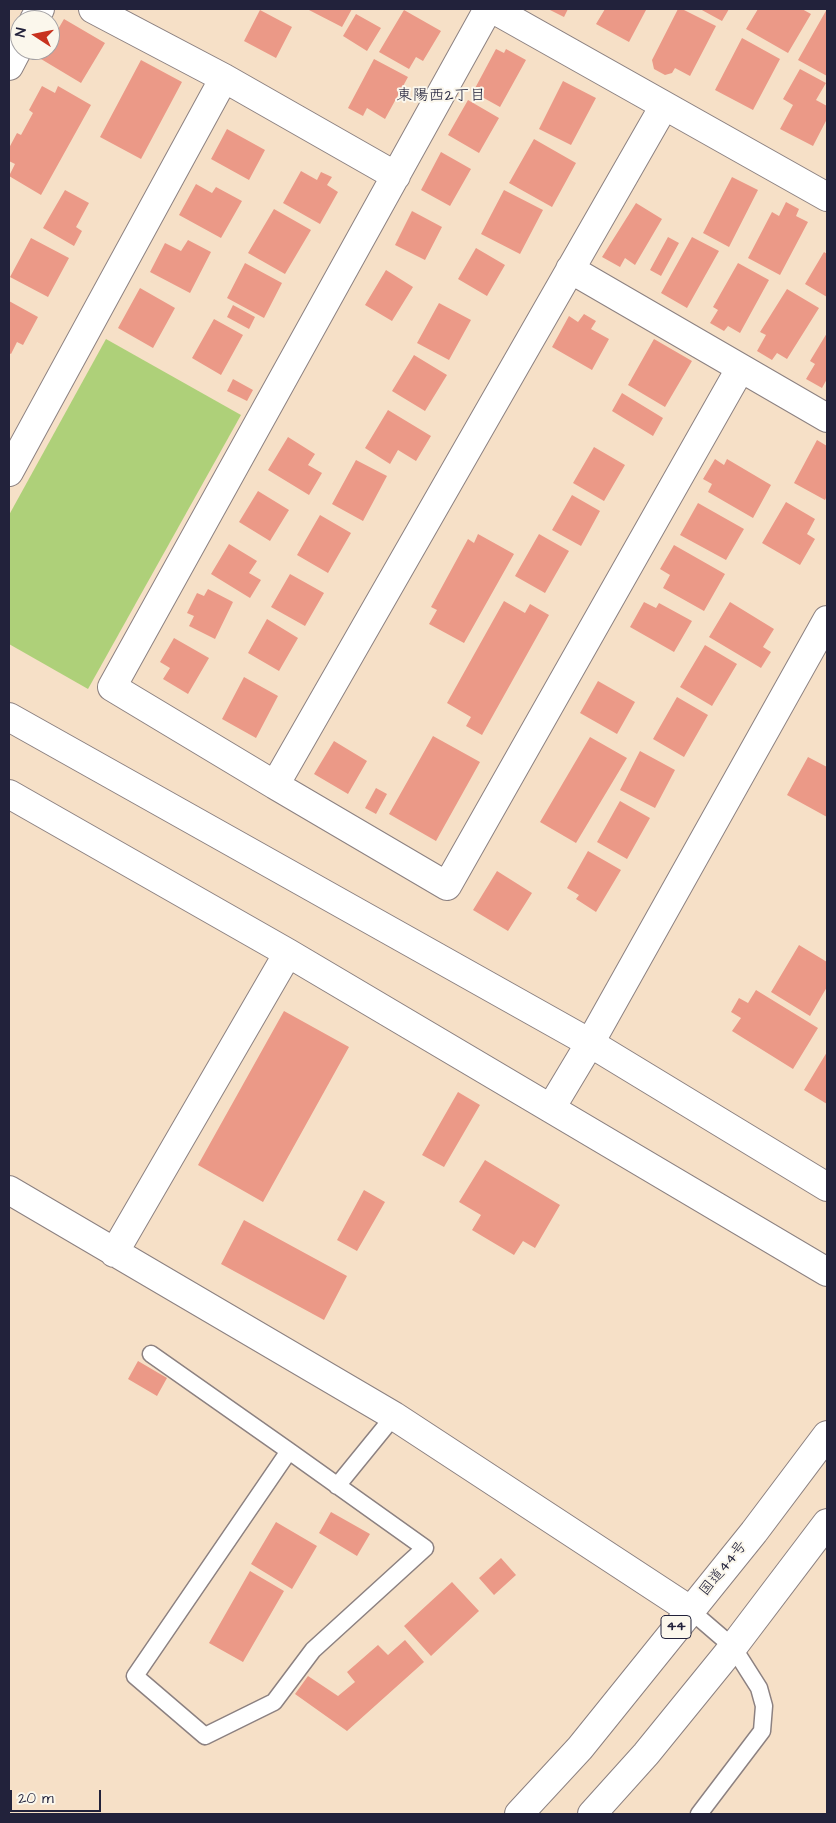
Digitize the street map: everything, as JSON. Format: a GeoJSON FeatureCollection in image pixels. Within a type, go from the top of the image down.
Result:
{"type":"FeatureCollection","features":[{"type":"Feature","properties":{"kind":"main road"},"geometry":{"type":"LineString","coordinates":[[93,9],[224,78],[396,176]]}},
{"type":"Feature","properties":{"kind":"main road"},"geometry":{"type":"LineString","coordinates":[[488,9],[112,687],[447,886],[740,369]]}},
{"type":"Feature","properties":{"kind":"main road"},"geometry":{"type":"LineString","coordinates":[[493,9],[827,197]]}},
{"type":"Feature","properties":{"kind":"main road"},"geometry":{"type":"LineString","coordinates":[[9,472],[224,78]]}},
{"type":"Feature","properties":{"kind":"main road"},"geometry":{"type":"LineString","coordinates":[[276,785],[664,106]]}},
{"type":"Feature","properties":{"kind":"main road"},"geometry":{"type":"LineString","coordinates":[[570,269],[827,418]]}},
{"type":"Feature","properties":{"kind":"main road"},"geometry":{"type":"LineString","coordinates":[[551,1108],[590,1043],[827,620]]}},
{"type":"Feature","properties":{"kind":"main road"},"geometry":{"type":"LineString","coordinates":[[9,717],[590,1043],[827,1187]]}},
{"type":"Feature","properties":{"kind":"main road"},"geometry":{"type":"LineString","coordinates":[[9,794],[288,953],[827,1272]]}},
{"type":"Feature","properties":{"kind":"main road"},"geometry":{"type":"LineString","coordinates":[[114,1253],[288,953]]}},
{"type":"Feature","properties":{"kind":"main road"},"geometry":{"type":"LineString","coordinates":[[9,1190],[394,1416],[690,1610]]}},
{"type":"Feature","properties":{"kind":"main road","name":"国道44号"},"geometry":{"type":"LineString","coordinates":[[519,1814],[580,1748],[754,1532],[827,1435]]}},
{"type":"Feature","properties":{"kind":"main road"},"geometry":{"type":"LineString","coordinates":[[592,1814],[646,1754],[733,1647],[827,1523]]}},
{"type":"Feature","properties":{"kind":"lane"},"geometry":{"type":"LineString","coordinates":[[151,1354],[425,1548],[312,1650],[274,1702],[205,1736],[135,1676],[289,1452]]}},
{"type":"Feature","properties":{"kind":"lane"},"geometry":{"type":"LineString","coordinates":[[337,1486],[394,1416]]}},
{"type":"Feature","properties":{"kind":"lane"},"geometry":{"type":"LineString","coordinates":[[690,1610],[733,1647],[759,1688],[764,1706],[762,1731],[699,1814]]}},
{"type":"Feature","properties":{"kind":"green space"},"geometry":{"type":"Polygon","coordinates":[[[106,339],[241,415],[88,689],[9,644],[9,515],[106,339]]]}},
{"type":"Feature","properties":{"kind":"building"},"geometry":{"type":"Polygon","coordinates":[[[307,9],[352,9],[342,27],[307,9]]]}},
{"type":"Feature","properties":{"kind":"building"},"geometry":{"type":"Polygon","coordinates":[[[548,9],[568,9],[564,17],[548,9]]]}},
{"type":"Feature","properties":{"kind":"building"},"geometry":{"type":"Polygon","coordinates":[[[605,9],[646,10],[629,42],[596,24],[605,9]]]}},
{"type":"Feature","properties":{"kind":"building"},"geometry":{"type":"Polygon","coordinates":[[[678,9],[682,9],[716,26],[690,76],[675,68],[672,73],[665,75],[654,69],[652,60],[678,9]]]}},
{"type":"Feature","properties":{"kind":"building"},"geometry":{"type":"Polygon","coordinates":[[[700,9],[729,9],[722,21],[700,9]]]}},
{"type":"Feature","properties":{"kind":"building"},"geometry":{"type":"Polygon","coordinates":[[[758,9],[802,9],[811,14],[788,53],[746,29],[758,9]]]}},
{"type":"Feature","properties":{"kind":"building"},"geometry":{"type":"Polygon","coordinates":[[[827,9],[827,76],[798,60],[827,9]]]}},
{"type":"Feature","properties":{"kind":"building"},"geometry":{"type":"Polygon","coordinates":[[[260,10],[292,27],[276,58],[244,41],[260,10]]]}},
{"type":"Feature","properties":{"kind":"building"},"geometry":{"type":"Polygon","coordinates":[[[404,10],[441,31],[423,61],[416,57],[409,69],[379,52],[404,10]]]}},
{"type":"Feature","properties":{"kind":"building"},"geometry":{"type":"Polygon","coordinates":[[[356,14],[381,28],[367,51],[343,36],[356,14]]]}},
{"type":"Feature","properties":{"kind":"building"},"geometry":{"type":"Polygon","coordinates":[[[64,19],[105,43],[81,83],[43,60],[60,60],[60,26],[64,19]]]}},
{"type":"Feature","properties":{"kind":"building"},"geometry":{"type":"Polygon","coordinates":[[[742,38],[780,59],[753,110],[715,90],[742,38]]]}},
{"type":"Feature","properties":{"kind":"building"},"geometry":{"type":"Polygon","coordinates":[[[496,49],[504,53],[506,49],[526,60],[500,107],[473,92],[496,49]]]}},
{"type":"Feature","properties":{"kind":"building"},"geometry":{"type":"Polygon","coordinates":[[[374,59],[408,77],[385,119],[367,108],[363,116],[348,108],[374,59]]]}},
{"type":"Feature","properties":{"kind":"building"},"geometry":{"type":"Polygon","coordinates":[[[141,60],[182,82],[141,159],[100,137],[141,60]]]}},
{"type":"Feature","properties":{"kind":"building"},"geometry":{"type":"Polygon","coordinates":[[[800,69],[826,83],[816,100],[827,106],[827,119],[813,146],[780,129],[793,105],[783,99],[800,69]]]}},
{"type":"Feature","properties":{"kind":"building"},"geometry":{"type":"Polygon","coordinates":[[[563,81],[596,98],[571,145],[539,129],[563,81]]]}},
{"type":"Feature","properties":{"kind":"building"},"geometry":{"type":"Polygon","coordinates":[[[42,86],[55,93],[58,86],[91,105],[41,195],[9,176],[15,164],[9,161],[9,148],[17,133],[21,135],[33,113],[29,110],[42,86]]]}},
{"type":"Feature","properties":{"kind":"building"},"geometry":{"type":"Polygon","coordinates":[[[468,100],[499,118],[479,153],[448,135],[468,100]]]}},
{"type":"Feature","properties":{"kind":"building"},"geometry":{"type":"Polygon","coordinates":[[[227,129],[265,150],[249,180],[211,159],[227,129]]]}},
{"type":"Feature","properties":{"kind":"building"},"geometry":{"type":"Polygon","coordinates":[[[534,139],[576,163],[552,207],[509,183],[534,139]]]}},
{"type":"Feature","properties":{"kind":"building"},"geometry":{"type":"Polygon","coordinates":[[[441,152],[471,169],[450,206],[421,190],[441,152]]]}},
{"type":"Feature","properties":{"kind":"building"},"geometry":{"type":"Polygon","coordinates":[[[301,171],[317,180],[321,172],[332,177],[327,185],[338,192],[320,224],[283,203],[301,171]]]}},
{"type":"Feature","properties":{"kind":"building"},"geometry":{"type":"Polygon","coordinates":[[[732,177],[758,190],[729,247],[703,233],[732,177]]]}},
{"type":"Feature","properties":{"kind":"building"},"geometry":{"type":"Polygon","coordinates":[[[196,184],[212,193],[216,187],[242,201],[221,238],[179,215],[196,184]]]}},
{"type":"Feature","properties":{"kind":"building"},"geometry":{"type":"Polygon","coordinates":[[[65,190],[89,203],[76,227],[82,231],[74,246],[43,228],[65,190]]]}},
{"type":"Feature","properties":{"kind":"building"},"geometry":{"type":"Polygon","coordinates":[[[504,190],[543,210],[520,254],[481,234],[504,190]]]}},
{"type":"Feature","properties":{"kind":"building"},"geometry":{"type":"Polygon","coordinates":[[[786,202],[799,209],[796,216],[808,222],[780,275],[748,258],[772,212],[779,216],[786,202]]]}},
{"type":"Feature","properties":{"kind":"building"},"geometry":{"type":"Polygon","coordinates":[[[636,203],[662,219],[635,265],[625,258],[620,267],[602,257],[636,203]]]}},
{"type":"Feature","properties":{"kind":"building"},"geometry":{"type":"Polygon","coordinates":[[[274,209],[311,230],[285,274],[248,253],[274,209]]]}},
{"type":"Feature","properties":{"kind":"building"},"geometry":{"type":"Polygon","coordinates":[[[412,211],[442,227],[425,260],[395,245],[412,211]]]}},
{"type":"Feature","properties":{"kind":"building"},"geometry":{"type":"Polygon","coordinates":[[[668,237],[679,243],[661,276],[650,270],[668,237]]]}},
{"type":"Feature","properties":{"kind":"building"},"geometry":{"type":"Polygon","coordinates":[[[692,237],[719,251],[687,308],[661,293],[692,237]]]}},
{"type":"Feature","properties":{"kind":"building"},"geometry":{"type":"Polygon","coordinates":[[[31,238],[69,258],[48,297],[10,277],[31,238]]]}},
{"type":"Feature","properties":{"kind":"building"},"geometry":{"type":"Polygon","coordinates":[[[188,240],[211,252],[190,293],[150,272],[165,243],[181,251],[188,240]]]}},
{"type":"Feature","properties":{"kind":"building"},"geometry":{"type":"Polygon","coordinates":[[[476,248],[505,265],[487,296],[458,279],[476,248]]]}},
{"type":"Feature","properties":{"kind":"building"},"geometry":{"type":"Polygon","coordinates":[[[824,252],[827,254],[827,297],[805,284],[824,252]]]}},
{"type":"Feature","properties":{"kind":"building"},"geometry":{"type":"Polygon","coordinates":[[[245,263],[282,283],[264,318],[227,298],[245,263]]]}},
{"type":"Feature","properties":{"kind":"building"},"geometry":{"type":"Polygon","coordinates":[[[738,263],[769,280],[740,333],[728,326],[724,331],[710,323],[718,310],[713,307],[738,263]]]}},
{"type":"Feature","properties":{"kind":"building"},"geometry":{"type":"Polygon","coordinates":[[[386,270],[413,287],[392,321],[365,305],[386,270]]]}},
{"type":"Feature","properties":{"kind":"building"},"geometry":{"type":"Polygon","coordinates":[[[140,288],[175,308],[153,348],[118,328],[140,288]]]}},
{"type":"Feature","properties":{"kind":"building"},"geometry":{"type":"Polygon","coordinates":[[[787,289],[819,308],[787,359],[777,353],[772,360],[757,351],[766,335],[760,332],[787,289]]]}},
{"type":"Feature","properties":{"kind":"building"},"geometry":{"type":"Polygon","coordinates":[[[9,301],[38,317],[23,345],[17,342],[11,354],[9,353],[9,301]]]}},
{"type":"Feature","properties":{"kind":"building"},"geometry":{"type":"Polygon","coordinates":[[[439,303],[471,320],[449,360],[417,343],[439,303]]]}},
{"type":"Feature","properties":{"kind":"building"},"geometry":{"type":"Polygon","coordinates":[[[233,305],[255,317],[249,329],[227,317],[233,305]]]}},
{"type":"Feature","properties":{"kind":"building"},"geometry":{"type":"Polygon","coordinates":[[[584,314],[596,321],[591,329],[609,339],[592,370],[552,347],[569,316],[578,322],[584,314]]]}},
{"type":"Feature","properties":{"kind":"building"},"geometry":{"type":"Polygon","coordinates":[[[214,319],[243,335],[221,375],[192,358],[214,319]]]}},
{"type":"Feature","properties":{"kind":"building"},"geometry":{"type":"Polygon","coordinates":[[[827,333],[827,379],[822,388],[806,379],[815,364],[810,361],[827,333]]]}},
{"type":"Feature","properties":{"kind":"building"},"geometry":{"type":"Polygon","coordinates":[[[654,339],[692,361],[665,407],[628,385],[654,339]]]}},
{"type":"Feature","properties":{"kind":"building"},"geometry":{"type":"Polygon","coordinates":[[[414,355],[447,375],[425,411],[392,391],[414,355]]]}},
{"type":"Feature","properties":{"kind":"building"},"geometry":{"type":"Polygon","coordinates":[[[233,379],[253,390],[247,401],[227,391],[233,379]]]}},
{"type":"Feature","properties":{"kind":"building"},"geometry":{"type":"Polygon","coordinates":[[[622,393],[663,418],[653,436],[612,411],[622,393]]]}},
{"type":"Feature","properties":{"kind":"building"},"geometry":{"type":"Polygon","coordinates":[[[388,410],[431,436],[416,461],[398,450],[390,464],[365,448],[388,410]]]}},
{"type":"Feature","properties":{"kind":"building"},"geometry":{"type":"Polygon","coordinates":[[[288,437],[315,454],[308,465],[322,473],[309,495],[268,470],[288,437]]]}},
{"type":"Feature","properties":{"kind":"building"},"geometry":{"type":"Polygon","coordinates":[[[817,440],[827,446],[827,496],[825,500],[794,483],[817,440]]]}},
{"type":"Feature","properties":{"kind":"building"},"geometry":{"type":"Polygon","coordinates":[[[594,447],[625,465],[604,501],[573,483],[594,447]]]}},
{"type":"Feature","properties":{"kind":"building"},"geometry":{"type":"Polygon","coordinates":[[[715,459],[724,465],[727,459],[771,485],[753,518],[708,492],[712,484],[703,479],[715,459]]]}},
{"type":"Feature","properties":{"kind":"building"},"geometry":{"type":"Polygon","coordinates":[[[356,460],[387,476],[363,521],[332,504],[356,460]]]}},
{"type":"Feature","properties":{"kind":"building"},"geometry":{"type":"Polygon","coordinates":[[[258,491],[289,510],[270,541],[239,522],[258,491]]]}},
{"type":"Feature","properties":{"kind":"building"},"geometry":{"type":"Polygon","coordinates":[[[572,495],[600,511],[581,546],[552,530],[572,495]]]}},
{"type":"Feature","properties":{"kind":"building"},"geometry":{"type":"Polygon","coordinates":[[[786,502],[815,519],[807,534],[815,539],[800,565],[762,543],[786,502]]]}},
{"type":"Feature","properties":{"kind":"building"},"geometry":{"type":"Polygon","coordinates":[[[698,503],[744,529],[726,560],[680,535],[698,503]]]}},
{"type":"Feature","properties":{"kind":"building"},"geometry":{"type":"Polygon","coordinates":[[[320,515],[351,533],[328,573],[297,555],[320,515]]]}},
{"type":"Feature","properties":{"kind":"building"},"geometry":{"type":"Polygon","coordinates":[[[478,534],[514,554],[464,643],[429,624],[437,610],[431,607],[468,539],[474,543],[478,534]]]}},
{"type":"Feature","properties":{"kind":"building"},"geometry":{"type":"Polygon","coordinates":[[[539,534],[569,551],[545,593],[515,576],[539,534]]]}},
{"type":"Feature","properties":{"kind":"building"},"geometry":{"type":"Polygon","coordinates":[[[229,544],[257,561],[249,573],[261,580],[250,598],[211,574],[229,544]]]}},
{"type":"Feature","properties":{"kind":"building"},"geometry":{"type":"Polygon","coordinates":[[[674,545],[725,574],[704,611],[663,588],[670,575],[660,569],[674,545]]]}},
{"type":"Feature","properties":{"kind":"building"},"geometry":{"type":"Polygon","coordinates":[[[290,574],[324,593],[305,626],[271,607],[290,574]]]}},
{"type":"Feature","properties":{"kind":"building"},"geometry":{"type":"Polygon","coordinates":[[[208,589],[233,602],[215,639],[189,626],[194,616],[187,613],[197,593],[204,596],[208,589]]]}},
{"type":"Feature","properties":{"kind":"building"},"geometry":{"type":"Polygon","coordinates":[[[504,601],[525,613],[530,604],[549,615],[482,735],[466,726],[471,717],[447,703],[504,601]]]}},
{"type":"Feature","properties":{"kind":"building"},"geometry":{"type":"Polygon","coordinates":[[[644,602],[656,608],[659,603],[692,621],[674,652],[630,627],[644,602]]]}},
{"type":"Feature","properties":{"kind":"building"},"geometry":{"type":"Polygon","coordinates":[[[730,602],[774,629],[763,647],[771,652],[761,668],[709,637],[730,602]]]}},
{"type":"Feature","properties":{"kind":"building"},"geometry":{"type":"Polygon","coordinates":[[[267,619],[298,638],[279,671],[248,653],[267,619]]]}},
{"type":"Feature","properties":{"kind":"building"},"geometry":{"type":"Polygon","coordinates":[[[174,638],[209,658],[188,694],[163,679],[170,668],[160,662],[174,638]]]}},
{"type":"Feature","properties":{"kind":"building"},"geometry":{"type":"Polygon","coordinates":[[[705,645],[737,664],[712,706],[680,687],[705,645]]]}},
{"type":"Feature","properties":{"kind":"building"},"geometry":{"type":"Polygon","coordinates":[[[244,677],[278,696],[256,738],[222,719],[244,677]]]}},
{"type":"Feature","properties":{"kind":"building"},"geometry":{"type":"Polygon","coordinates":[[[598,681],[635,702],[617,734],[580,713],[598,681]]]}},
{"type":"Feature","properties":{"kind":"building"},"geometry":{"type":"Polygon","coordinates":[[[677,697],[708,715],[684,757],[653,739],[677,697]]]}},
{"type":"Feature","properties":{"kind":"building"},"geometry":{"type":"Polygon","coordinates":[[[433,736],[480,762],[436,841],[389,814],[433,736]]]}},
{"type":"Feature","properties":{"kind":"building"},"geometry":{"type":"Polygon","coordinates":[[[590,737],[627,758],[576,843],[540,822],[590,737]]]}},
{"type":"Feature","properties":{"kind":"building"},"geometry":{"type":"Polygon","coordinates":[[[334,741],[367,761],[348,794],[314,774],[334,741]]]}},
{"type":"Feature","properties":{"kind":"building"},"geometry":{"type":"Polygon","coordinates":[[[640,751],[675,770],[655,808],[620,790],[640,751]]]}},
{"type":"Feature","properties":{"kind":"building"},"geometry":{"type":"Polygon","coordinates":[[[808,757],[827,767],[827,817],[787,795],[808,757]]]}},
{"type":"Feature","properties":{"kind":"building"},"geometry":{"type":"Polygon","coordinates":[[[376,788],[387,794],[376,814],[365,808],[376,788]]]}},
{"type":"Feature","properties":{"kind":"building"},"geometry":{"type":"Polygon","coordinates":[[[620,801],[650,818],[627,859],[597,842],[620,801]]]}},
{"type":"Feature","properties":{"kind":"building"},"geometry":{"type":"Polygon","coordinates":[[[588,851],[621,870],[596,912],[576,899],[579,895],[567,888],[588,851]]]}},
{"type":"Feature","properties":{"kind":"building"},"geometry":{"type":"Polygon","coordinates":[[[497,871],[532,893],[508,931],[473,910],[497,871]]]}},
{"type":"Feature","properties":{"kind":"building"},"geometry":{"type":"Polygon","coordinates":[[[799,945],[827,962],[827,987],[810,1016],[771,992],[799,945]]]}},
{"type":"Feature","properties":{"kind":"building"},"geometry":{"type":"Polygon","coordinates":[[[756,990],[818,1028],[793,1069],[732,1031],[741,1018],[731,1012],[739,998],[748,1003],[756,990]]]}},
{"type":"Feature","properties":{"kind":"building"},"geometry":{"type":"Polygon","coordinates":[[[284,1011],[349,1047],[263,1202],[198,1165],[284,1011]]]}},
{"type":"Feature","properties":{"kind":"building"},"geometry":{"type":"Polygon","coordinates":[[[827,1052],[827,1104],[804,1090],[827,1052]]]}},
{"type":"Feature","properties":{"kind":"building"},"geometry":{"type":"Polygon","coordinates":[[[458,1092],[480,1105],[444,1167],[422,1155],[458,1092]]]}},
{"type":"Feature","properties":{"kind":"building"},"geometry":{"type":"Polygon","coordinates":[[[485,1160],[560,1205],[535,1248],[523,1241],[514,1255],[472,1230],[481,1215],[459,1202],[485,1160]]]}},
{"type":"Feature","properties":{"kind":"building"},"geometry":{"type":"Polygon","coordinates":[[[364,1190],[385,1202],[357,1251],[337,1240],[364,1190]]]}},
{"type":"Feature","properties":{"kind":"building"},"geometry":{"type":"Polygon","coordinates":[[[244,1220],[347,1276],[324,1320],[221,1264],[244,1220]]]}},
{"type":"Feature","properties":{"kind":"building"},"geometry":{"type":"Polygon","coordinates":[[[138,1361],[167,1378],[157,1396],[128,1379],[138,1361]]]}},
{"type":"Feature","properties":{"kind":"building"},"geometry":{"type":"Polygon","coordinates":[[[331,1512],[370,1534],[357,1556],[319,1533],[331,1512]]]}},
{"type":"Feature","properties":{"kind":"building"},"geometry":{"type":"Polygon","coordinates":[[[276,1522],[317,1546],[292,1589],[251,1564],[276,1522]]]}},
{"type":"Feature","properties":{"kind":"building"},"geometry":{"type":"Polygon","coordinates":[[[501,1558],[516,1575],[494,1595],[479,1578],[501,1558]]]}},
{"type":"Feature","properties":{"kind":"building"},"geometry":{"type":"Polygon","coordinates":[[[250,1571],[284,1591],[243,1662],[209,1643],[250,1571]]]}},
{"type":"Feature","properties":{"kind":"building"},"geometry":{"type":"Polygon","coordinates":[[[452,1582],[479,1611],[431,1656],[404,1626],[452,1582]]]}},
{"type":"Feature","properties":{"kind":"building"},"geometry":{"type":"Polygon","coordinates":[[[405,1640],[424,1662],[347,1731],[295,1694],[308,1676],[338,1696],[355,1682],[347,1672],[378,1645],[388,1655],[405,1640]]]}},
{"type":"Feature","properties":{"kind":"district","name":"東陽西2丁目"},"geometry":{"type":"Point","coordinates":[441,97]}}]}
